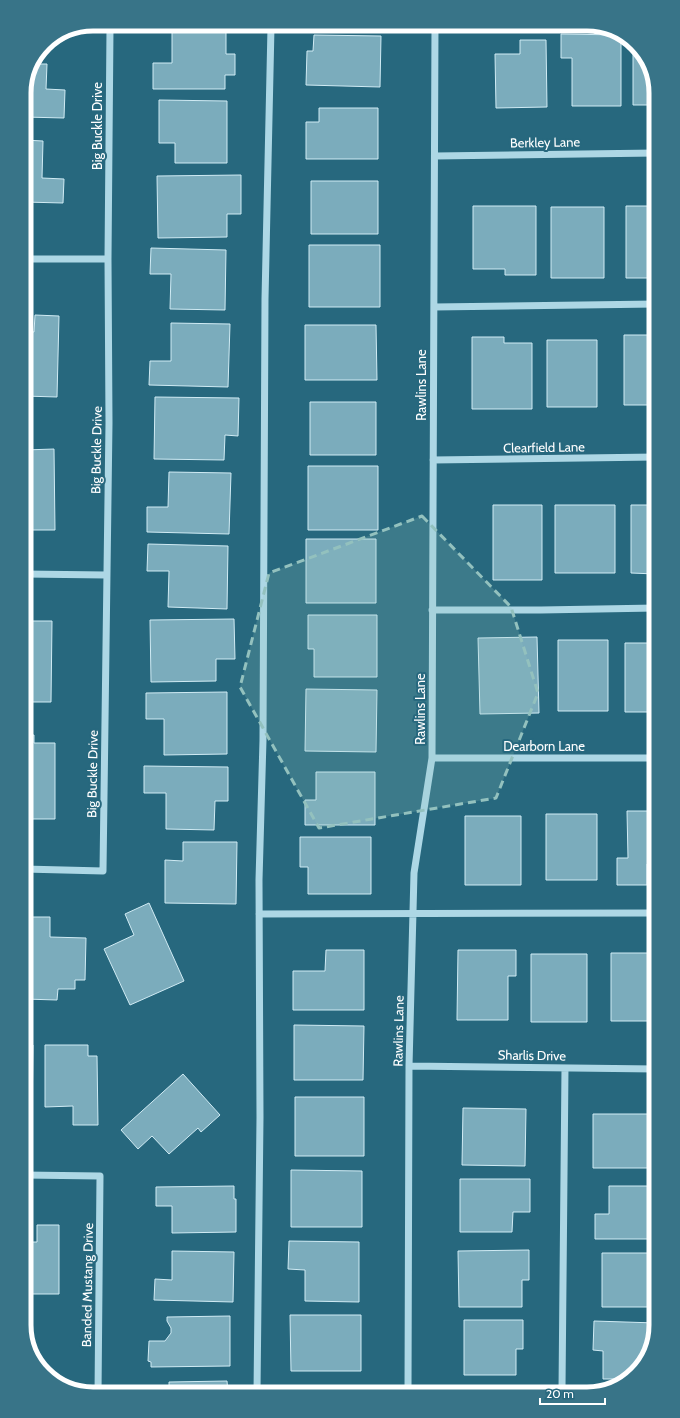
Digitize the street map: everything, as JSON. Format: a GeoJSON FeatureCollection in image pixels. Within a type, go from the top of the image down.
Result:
{"type":"FeatureCollection","features":[{"type":"Feature","properties":{"kind":"street","name":"Big Buckle Drive"},"geometry":{"type":"LineString","coordinates":[[31,869],[103,871],[109,423],[108,259],[110,31]]}},
{"type":"Feature","properties":{"kind":"street"},"geometry":{"type":"LineString","coordinates":[[257,1387],[260,1117],[259,880],[263,740],[265,299],[271,31]]}},
{"type":"Feature","properties":{"kind":"street","name":"Rawlins Lane"},"geometry":{"type":"LineString","coordinates":[[408,1387],[409,1066],[412,913],[414,873],[432,758],[435,31]]}},
{"type":"Feature","properties":{"kind":"street","name":"Berkley Lane"},"geometry":{"type":"LineString","coordinates":[[434,156],[649,153]]}},
{"type":"Feature","properties":{"kind":"street"},"geometry":{"type":"LineString","coordinates":[[31,259],[108,259]]}},
{"type":"Feature","properties":{"kind":"street"},"geometry":{"type":"LineString","coordinates":[[434,307],[649,304]]}},
{"type":"Feature","properties":{"kind":"street","name":"Clearfield Lane"},"geometry":{"type":"LineString","coordinates":[[433,460],[649,457]]}},
{"type":"Feature","properties":{"kind":"street"},"geometry":{"type":"LineString","coordinates":[[31,574],[106,575]]}},
{"type":"Feature","properties":{"kind":"street"},"geometry":{"type":"LineString","coordinates":[[432,610],[649,608]]}},
{"type":"Feature","properties":{"kind":"street","name":"Dearborn Lane"},"geometry":{"type":"LineString","coordinates":[[432,758],[649,758]]}},
{"type":"Feature","properties":{"kind":"street"},"geometry":{"type":"LineString","coordinates":[[259,914],[649,913]]}},
{"type":"Feature","properties":{"kind":"street","name":"Sharlis Drive"},"geometry":{"type":"LineString","coordinates":[[409,1066],[649,1069]]}},
{"type":"Feature","properties":{"kind":"street"},"geometry":{"type":"LineString","coordinates":[[562,1387],[565,1068]]}},
{"type":"Feature","properties":{"kind":"street","name":"Banded Mustang Drive"},"geometry":{"type":"LineString","coordinates":[[31,1175],[100,1176],[98,1387]]}},
{"type":"Feature","properties":{"kind":"highlighted area"},"geometry":{"type":"Polygon","coordinates":[[[422,516],[511,607],[538,693],[496,798],[319,828],[240,687],[269,573],[422,516]]]}},
{"type":"Feature","properties":{"kind":"building"},"geometry":{"type":"Polygon","coordinates":[[[172,31],[226,31],[226,54],[235,54],[235,75],[225,75],[225,89],[153,89],[153,63],[172,63],[172,31]]]}},
{"type":"Feature","properties":{"kind":"building"},"geometry":{"type":"Polygon","coordinates":[[[561,34],[608,35],[621,41],[621,106],[572,106],[572,58],[561,58],[561,34]]]}},
{"type":"Feature","properties":{"kind":"building"},"geometry":{"type":"Polygon","coordinates":[[[314,35],[381,36],[380,87],[306,85],[307,51],[313,51],[314,35]]]}},
{"type":"Feature","properties":{"kind":"building"},"geometry":{"type":"Polygon","coordinates":[[[520,40],[546,40],[547,107],[496,108],[495,54],[520,54],[520,40]]]}},
{"type":"Feature","properties":{"kind":"building"},"geometry":{"type":"Polygon","coordinates":[[[633,51],[644,69],[648,81],[649,93],[649,105],[633,105],[633,51]]]}},
{"type":"Feature","properties":{"kind":"building"},"geometry":{"type":"Polygon","coordinates":[[[38,64],[47,64],[46,89],[65,90],[64,118],[31,117],[31,89],[38,64]]]}},
{"type":"Feature","properties":{"kind":"building"},"geometry":{"type":"Polygon","coordinates":[[[159,100],[227,101],[227,163],[175,163],[175,143],[159,143],[159,100]]]}},
{"type":"Feature","properties":{"kind":"building"},"geometry":{"type":"Polygon","coordinates":[[[319,108],[378,108],[378,159],[306,159],[306,122],[319,122],[319,108]]]}},
{"type":"Feature","properties":{"kind":"building"},"geometry":{"type":"Polygon","coordinates":[[[31,140],[43,141],[42,178],[64,179],[63,203],[31,202],[31,140]]]}},
{"type":"Feature","properties":{"kind":"building"},"geometry":{"type":"Polygon","coordinates":[[[241,175],[241,214],[227,214],[227,237],[158,238],[157,176],[241,175]]]}},
{"type":"Feature","properties":{"kind":"building"},"geometry":{"type":"Polygon","coordinates":[[[311,181],[378,181],[378,234],[311,234],[311,181]]]}},
{"type":"Feature","properties":{"kind":"building"},"geometry":{"type":"Polygon","coordinates":[[[473,206],[536,206],[536,275],[505,275],[505,269],[473,269],[473,206]]]}},
{"type":"Feature","properties":{"kind":"building"},"geometry":{"type":"Polygon","coordinates":[[[626,206],[649,206],[648,278],[626,278],[626,206]]]}},
{"type":"Feature","properties":{"kind":"building"},"geometry":{"type":"Polygon","coordinates":[[[551,207],[604,207],[604,278],[551,278],[551,207]]]}},
{"type":"Feature","properties":{"kind":"building"},"geometry":{"type":"Polygon","coordinates":[[[309,245],[380,245],[380,307],[309,307],[309,245]]]}},
{"type":"Feature","properties":{"kind":"building"},"geometry":{"type":"Polygon","coordinates":[[[151,248],[226,250],[225,310],[170,309],[171,274],[150,274],[151,248]]]}},
{"type":"Feature","properties":{"kind":"building"},"geometry":{"type":"Polygon","coordinates":[[[35,315],[59,316],[57,397],[31,396],[31,332],[34,332],[35,315]]]}},
{"type":"Feature","properties":{"kind":"building"},"geometry":{"type":"Polygon","coordinates":[[[171,323],[230,324],[228,387],[149,385],[150,361],[171,361],[171,323]]]}},
{"type":"Feature","properties":{"kind":"building"},"geometry":{"type":"Polygon","coordinates":[[[305,325],[376,325],[377,380],[305,380],[305,325]]]}},
{"type":"Feature","properties":{"kind":"building"},"geometry":{"type":"Polygon","coordinates":[[[624,335],[649,335],[649,405],[624,405],[624,335]]]}},
{"type":"Feature","properties":{"kind":"building"},"geometry":{"type":"Polygon","coordinates":[[[472,337],[504,337],[504,343],[532,343],[532,409],[472,409],[472,337]]]}},
{"type":"Feature","properties":{"kind":"building"},"geometry":{"type":"Polygon","coordinates":[[[547,340],[597,340],[597,407],[547,407],[547,340]]]}},
{"type":"Feature","properties":{"kind":"building"},"geometry":{"type":"Polygon","coordinates":[[[155,397],[239,398],[238,436],[225,435],[224,460],[154,459],[155,397]]]}},
{"type":"Feature","properties":{"kind":"building"},"geometry":{"type":"Polygon","coordinates":[[[310,402],[376,402],[376,455],[310,455],[310,402]]]}},
{"type":"Feature","properties":{"kind":"building"},"geometry":{"type":"Polygon","coordinates":[[[54,449],[55,530],[31,530],[31,450],[54,449]]]}},
{"type":"Feature","properties":{"kind":"building"},"geometry":{"type":"Polygon","coordinates":[[[308,466],[378,466],[378,530],[308,530],[308,466]]]}},
{"type":"Feature","properties":{"kind":"building"},"geometry":{"type":"Polygon","coordinates":[[[169,472],[231,473],[229,534],[147,532],[147,507],[168,507],[169,472]]]}},
{"type":"Feature","properties":{"kind":"building"},"geometry":{"type":"Polygon","coordinates":[[[493,505],[542,505],[542,580],[493,580],[493,505]]]}},
{"type":"Feature","properties":{"kind":"building"},"geometry":{"type":"Polygon","coordinates":[[[555,505],[615,505],[615,573],[555,573],[555,505]]]}},
{"type":"Feature","properties":{"kind":"building"},"geometry":{"type":"Polygon","coordinates":[[[631,505],[649,505],[649,574],[631,573],[631,505]]]}},
{"type":"Feature","properties":{"kind":"building"},"geometry":{"type":"Polygon","coordinates":[[[306,539],[376,539],[376,603],[306,603],[306,539]]]}},
{"type":"Feature","properties":{"kind":"building"},"geometry":{"type":"Polygon","coordinates":[[[148,544],[228,546],[227,609],[168,607],[169,571],[147,571],[148,544]]]}},
{"type":"Feature","properties":{"kind":"building"},"geometry":{"type":"Polygon","coordinates":[[[308,615],[377,615],[377,677],[314,677],[314,649],[308,649],[308,615]]]}},
{"type":"Feature","properties":{"kind":"building"},"geometry":{"type":"Polygon","coordinates":[[[234,619],[235,659],[216,659],[216,681],[151,682],[150,620],[234,619]]]}},
{"type":"Feature","properties":{"kind":"building"},"geometry":{"type":"Polygon","coordinates":[[[31,621],[52,621],[51,702],[31,702],[31,621]]]}},
{"type":"Feature","properties":{"kind":"building"},"geometry":{"type":"Polygon","coordinates":[[[537,637],[539,713],[480,714],[478,638],[537,637]]]}},
{"type":"Feature","properties":{"kind":"building"},"geometry":{"type":"Polygon","coordinates":[[[558,640],[608,640],[608,711],[558,711],[558,640]]]}},
{"type":"Feature","properties":{"kind":"building"},"geometry":{"type":"Polygon","coordinates":[[[625,643],[649,643],[649,712],[625,712],[625,643]]]}},
{"type":"Feature","properties":{"kind":"building"},"geometry":{"type":"Polygon","coordinates":[[[306,689],[377,690],[376,752],[305,751],[306,689]]]}},
{"type":"Feature","properties":{"kind":"building"},"geometry":{"type":"Polygon","coordinates":[[[227,692],[227,754],[164,755],[164,719],[146,719],[146,693],[227,692]]]}},
{"type":"Feature","properties":{"kind":"building"},"geometry":{"type":"Polygon","coordinates":[[[31,735],[34,735],[34,743],[55,743],[55,819],[31,819],[31,735]]]}},
{"type":"Feature","properties":{"kind":"building"},"geometry":{"type":"Polygon","coordinates":[[[144,766],[228,767],[228,801],[215,801],[214,830],[166,829],[166,793],[144,793],[144,766]]]}},
{"type":"Feature","properties":{"kind":"building"},"geometry":{"type":"Polygon","coordinates":[[[316,772],[375,772],[375,825],[305,825],[305,800],[316,800],[316,772]]]}},
{"type":"Feature","properties":{"kind":"building"},"geometry":{"type":"Polygon","coordinates":[[[627,811],[649,811],[649,864],[647,864],[647,885],[617,885],[617,858],[628,858],[627,811]]]}},
{"type":"Feature","properties":{"kind":"building"},"geometry":{"type":"Polygon","coordinates":[[[546,814],[597,814],[597,880],[546,880],[546,814]]]}},
{"type":"Feature","properties":{"kind":"building"},"geometry":{"type":"Polygon","coordinates":[[[465,816],[521,816],[521,885],[465,885],[465,816]]]}},
{"type":"Feature","properties":{"kind":"building"},"geometry":{"type":"Polygon","coordinates":[[[300,837],[371,837],[371,894],[308,894],[308,867],[300,867],[300,837]]]}},
{"type":"Feature","properties":{"kind":"building"},"geometry":{"type":"Polygon","coordinates":[[[183,842],[237,842],[236,904],[165,903],[165,860],[183,861],[183,842]]]}},
{"type":"Feature","properties":{"kind":"building"},"geometry":{"type":"Polygon","coordinates":[[[149,903],[184,981],[130,1005],[104,949],[134,935],[125,914],[149,903]]]}},
{"type":"Feature","properties":{"kind":"building"},"geometry":{"type":"Polygon","coordinates":[[[31,917],[50,917],[50,937],[86,938],[85,980],[75,980],[75,989],[58,989],[57,1000],[31,999],[31,917]]]}},
{"type":"Feature","properties":{"kind":"building"},"geometry":{"type":"Polygon","coordinates":[[[326,950],[364,950],[364,1010],[293,1010],[293,971],[325,971],[326,950]]]}},
{"type":"Feature","properties":{"kind":"building"},"geometry":{"type":"Polygon","coordinates":[[[458,950],[516,950],[516,976],[508,976],[508,1020],[457,1020],[458,950]]]}},
{"type":"Feature","properties":{"kind":"building"},"geometry":{"type":"Polygon","coordinates":[[[611,953],[649,953],[649,1021],[611,1021],[611,953]]]}},
{"type":"Feature","properties":{"kind":"building"},"geometry":{"type":"Polygon","coordinates":[[[531,954],[587,954],[587,1022],[531,1022],[531,954]]]}},
{"type":"Feature","properties":{"kind":"building"},"geometry":{"type":"Polygon","coordinates":[[[294,1025],[364,1026],[363,1080],[294,1080],[294,1025]]]}},
{"type":"Feature","properties":{"kind":"building"},"geometry":{"type":"Polygon","coordinates":[[[31,1045],[33,1045],[32,1120],[31,1045]]]}},
{"type":"Feature","properties":{"kind":"building"},"geometry":{"type":"Polygon","coordinates":[[[45,1045],[88,1045],[88,1056],[97,1056],[98,1125],[73,1125],[73,1106],[45,1107],[45,1045]]]}},
{"type":"Feature","properties":{"kind":"building"},"geometry":{"type":"Polygon","coordinates":[[[183,1074],[220,1115],[201,1132],[198,1128],[169,1154],[152,1136],[138,1149],[121,1130],[183,1074]]]}},
{"type":"Feature","properties":{"kind":"building"},"geometry":{"type":"Polygon","coordinates":[[[295,1097],[364,1097],[364,1156],[295,1156],[295,1097]]]}},
{"type":"Feature","properties":{"kind":"building"},"geometry":{"type":"Polygon","coordinates":[[[463,1108],[526,1109],[525,1166],[462,1165],[463,1108]]]}},
{"type":"Feature","properties":{"kind":"building"},"geometry":{"type":"Polygon","coordinates":[[[593,1114],[649,1114],[649,1168],[593,1168],[593,1114]]]}},
{"type":"Feature","properties":{"kind":"building"},"geometry":{"type":"Polygon","coordinates":[[[291,1170],[362,1171],[362,1227],[291,1227],[291,1170]]]}},
{"type":"Feature","properties":{"kind":"building"},"geometry":{"type":"Polygon","coordinates":[[[460,1179],[530,1179],[530,1212],[513,1212],[512,1232],[460,1232],[460,1179]]]}},
{"type":"Feature","properties":{"kind":"building"},"geometry":{"type":"Polygon","coordinates":[[[234,1186],[234,1199],[236,1199],[236,1232],[172,1233],[172,1206],[156,1206],[156,1187],[234,1186]]]}},
{"type":"Feature","properties":{"kind":"building"},"geometry":{"type":"Polygon","coordinates":[[[609,1186],[649,1186],[649,1239],[595,1239],[595,1214],[609,1214],[609,1186]]]}},
{"type":"Feature","properties":{"kind":"building"},"geometry":{"type":"Polygon","coordinates":[[[37,1225],[59,1225],[59,1294],[31,1294],[31,1242],[37,1242],[37,1225]]]}},
{"type":"Feature","properties":{"kind":"building"},"geometry":{"type":"Polygon","coordinates":[[[289,1241],[359,1242],[359,1302],[305,1301],[305,1270],[288,1269],[289,1241]]]}},
{"type":"Feature","properties":{"kind":"building"},"geometry":{"type":"Polygon","coordinates":[[[529,1250],[529,1280],[522,1280],[522,1307],[459,1307],[458,1251],[529,1250]]]}},
{"type":"Feature","properties":{"kind":"building"},"geometry":{"type":"Polygon","coordinates":[[[172,1251],[234,1252],[233,1302],[154,1300],[155,1279],[172,1280],[172,1251]]]}},
{"type":"Feature","properties":{"kind":"building"},"geometry":{"type":"Polygon","coordinates":[[[602,1253],[649,1253],[649,1307],[602,1307],[602,1253]]]}},
{"type":"Feature","properties":{"kind":"building"},"geometry":{"type":"Polygon","coordinates":[[[290,1315],[361,1315],[361,1371],[291,1371],[290,1315]]]}},
{"type":"Feature","properties":{"kind":"building"},"geometry":{"type":"Polygon","coordinates":[[[230,1316],[230,1366],[151,1367],[151,1362],[148,1361],[149,1341],[165,1341],[171,1333],[171,1328],[167,1321],[167,1317],[230,1316]]]}},
{"type":"Feature","properties":{"kind":"building"},"geometry":{"type":"Polygon","coordinates":[[[464,1320],[523,1320],[523,1349],[516,1349],[516,1375],[464,1375],[464,1320]]]}},
{"type":"Feature","properties":{"kind":"building"},"geometry":{"type":"Polygon","coordinates":[[[594,1321],[649,1323],[646,1345],[643,1353],[634,1366],[618,1379],[603,1379],[603,1351],[593,1350],[594,1321]]]}},
{"type":"Feature","properties":{"kind":"building"},"geometry":{"type":"Polygon","coordinates":[[[227,1381],[228,1387],[169,1387],[169,1382],[227,1381]]]}},
{"type":"Feature","properties":{"kind":"building"},"geometry":{"type":"Polygon","coordinates":[[[291,1386],[360,1386],[360,1387],[291,1386]]]}}]}
